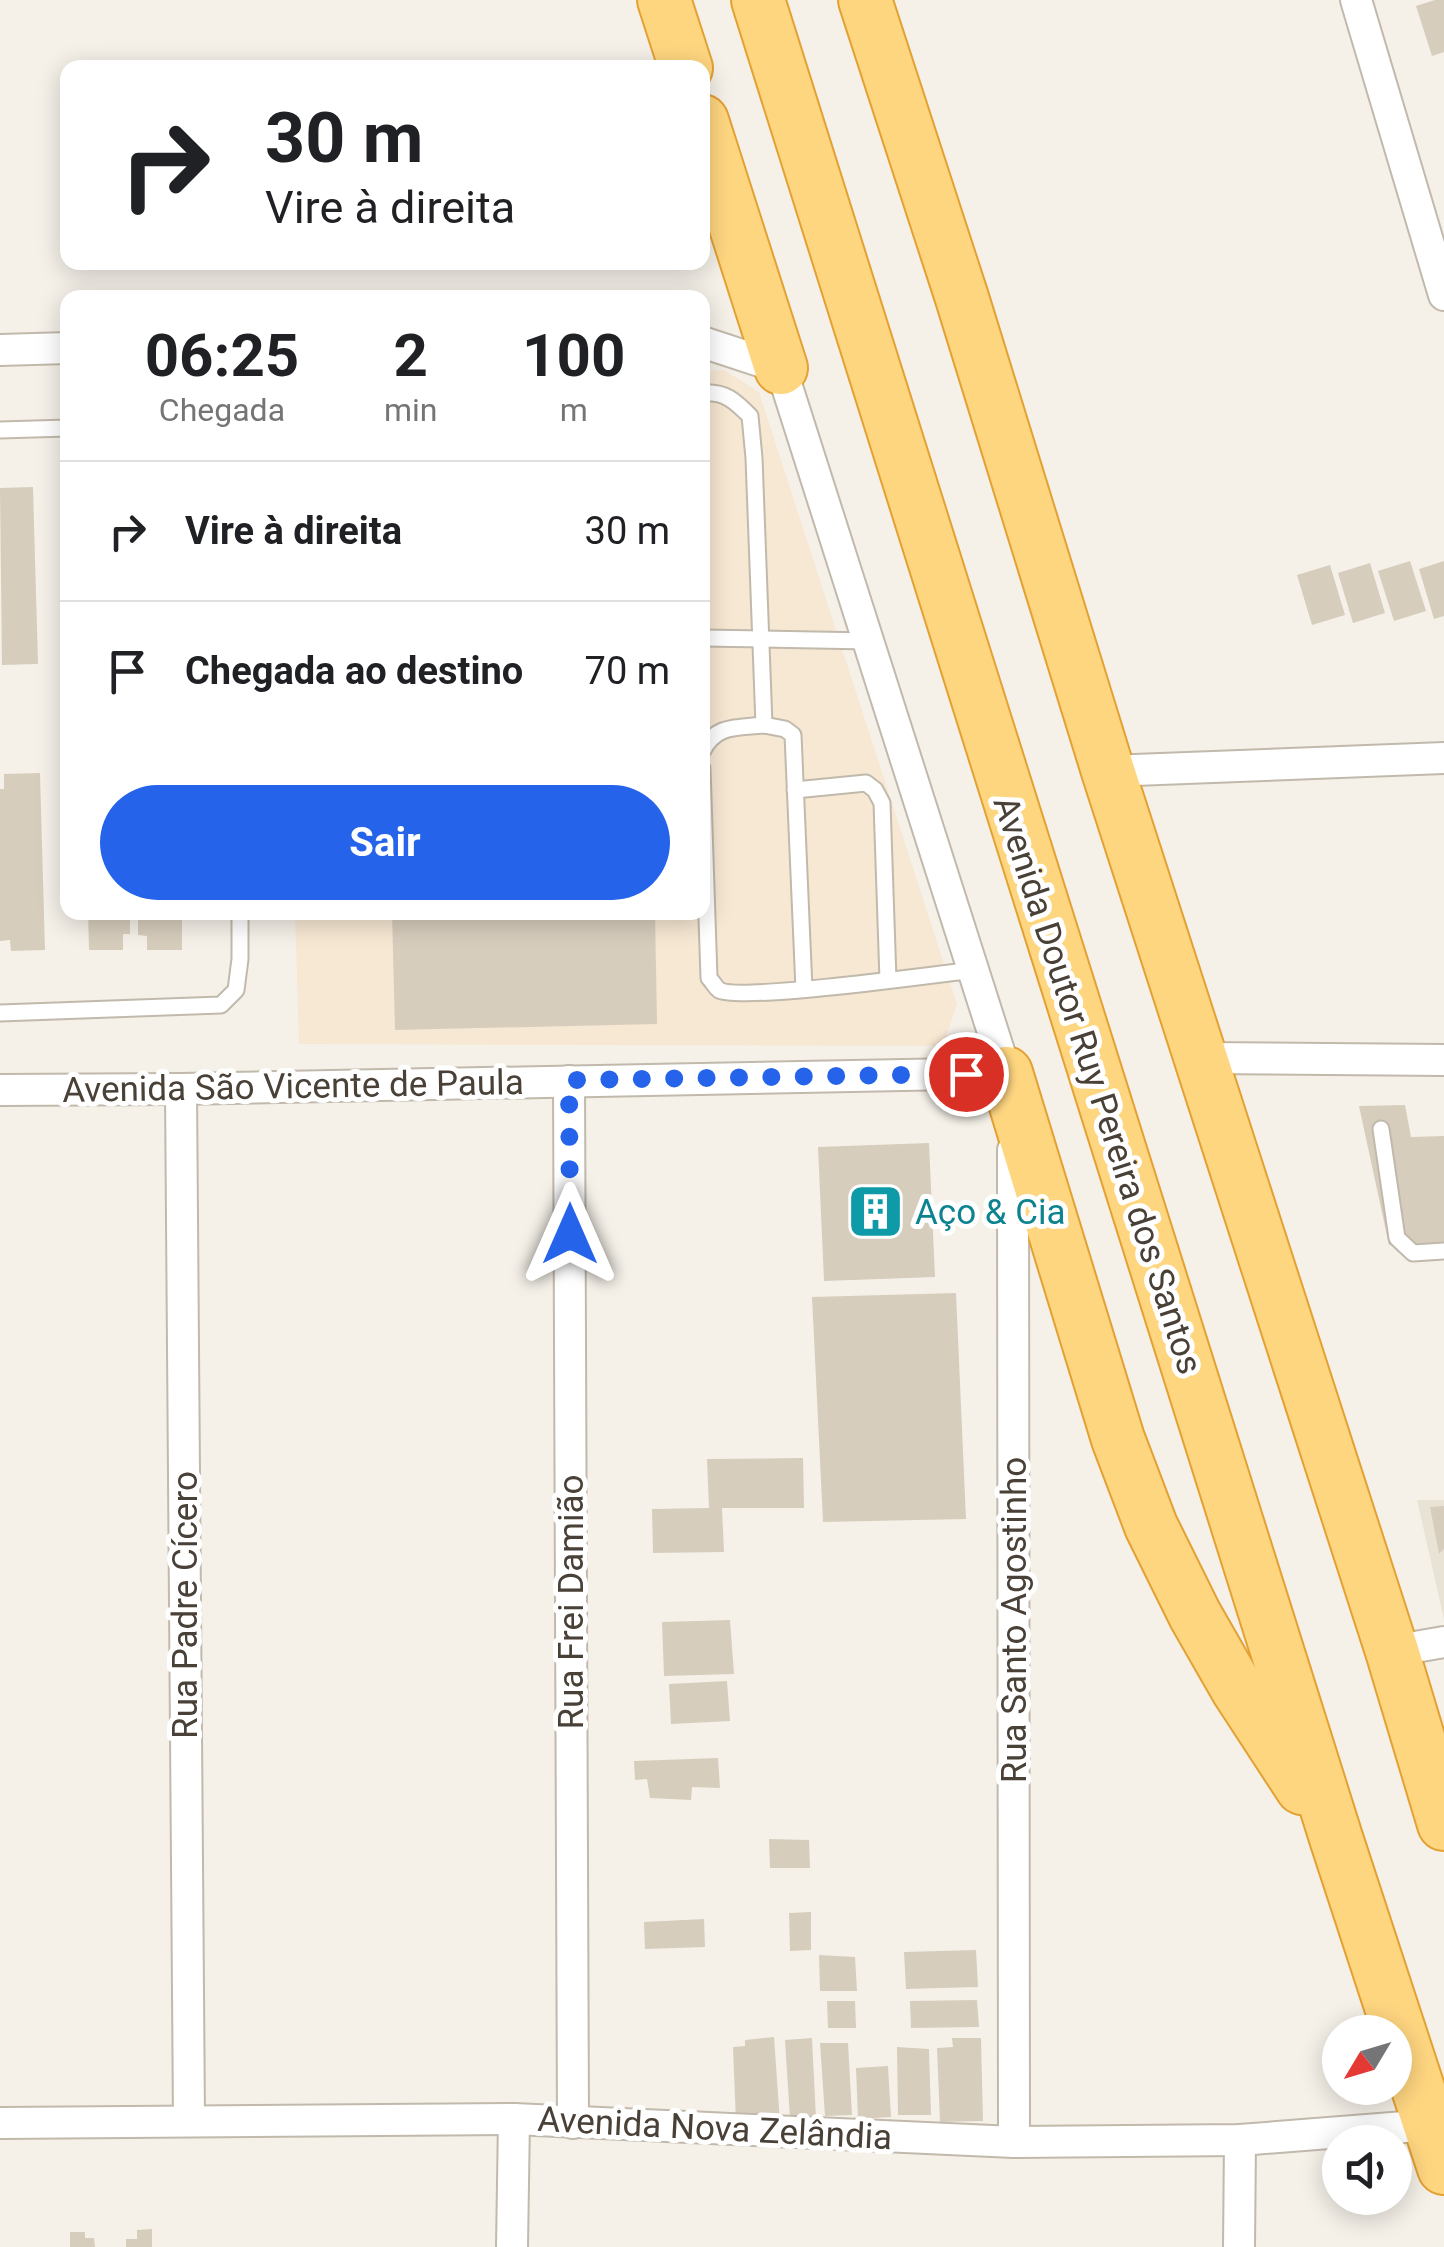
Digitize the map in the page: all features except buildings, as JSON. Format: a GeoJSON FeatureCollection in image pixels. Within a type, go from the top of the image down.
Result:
{"type":"FeatureCollection","features":[{"type":"Feature","properties":{"kind":"highway"},"geometry":{"type":"LineString","coordinates":[[664,0],[683,60]]}},
{"type":"Feature","properties":{"kind":"highway","name":"Avenida Doutor Ruy Pereira dos Santos"},"geometry":{"type":"LineString","coordinates":[[758,0],[1336,1838],[1437,2147]]}},
{"type":"Feature","properties":{"kind":"highway"},"geometry":{"type":"LineString","coordinates":[[865,0],[1444,1824]]}},
{"type":"Feature","properties":{"kind":"highway"},"geometry":{"type":"LineString","coordinates":[[710,146],[782,368]]}},
{"type":"Feature","properties":{"kind":"highway"},"geometry":{"type":"LineString","coordinates":[[1010,1086],[1118,1439],[1152,1526],[1238,1690],[1336,1838]]}},
{"type":"Feature","properties":{"kind":"street"},"geometry":{"type":"LineString","coordinates":[[1356,0],[1444,295]]}},
{"type":"Feature","properties":{"kind":"street"},"geometry":{"type":"LineString","coordinates":[[710,345],[782,368]]}},
{"type":"Feature","properties":{"kind":"street"},"geometry":{"type":"LineString","coordinates":[[0,350],[60,348]]}},
{"type":"Feature","properties":{"kind":"street","name":"Rua Santo Agostinho"},"geometry":{"type":"LineString","coordinates":[[782,368],[1010,1086],[1014,2142]]}},
{"type":"Feature","properties":{"kind":"street"},"geometry":{"type":"LineString","coordinates":[[1108,771],[1444,758]]}},
{"type":"Feature","properties":{"kind":"street"},"geometry":{"type":"LineString","coordinates":[[1200,1058],[1444,1060]]}},
{"type":"Feature","properties":{"kind":"street","name":"Avenida São Vicente de Paula"},"geometry":{"type":"LineString","coordinates":[[0,1090],[569,1080],[1010,1086]]}},
{"type":"Feature","properties":{"kind":"street","name":"Rua Frei Damião"},"geometry":{"type":"LineString","coordinates":[[569,1080],[574,2123]]}},
{"type":"Feature","properties":{"kind":"street","name":"Rua Padre Cícero"},"geometry":{"type":"LineString","coordinates":[[181,1089],[189,2121]]}},
{"type":"Feature","properties":{"kind":"street"},"geometry":{"type":"LineString","coordinates":[[1392,1652],[1444,1642]]}},
{"type":"Feature","properties":{"kind":"street"},"geometry":{"type":"LineString","coordinates":[[512,2247],[514,2119]]}},
{"type":"Feature","properties":{"kind":"street","name":"Avenida Nova Zelândia"},"geometry":{"type":"LineString","coordinates":[[0,2123],[514,2119],[1014,2142],[1240,2140],[1437,2147]]}},
{"type":"Feature","properties":{"kind":"street"},"geometry":{"type":"LineString","coordinates":[[1239,2247],[1240,2140]]}},
{"type":"Feature","properties":{"kind":"lane"},"geometry":{"type":"LineString","coordinates":[[710,392],[733,399],[750,416],[764,725]]}},
{"type":"Feature","properties":{"kind":"lane"},"geometry":{"type":"LineString","coordinates":[[0,430],[60,428]]}},
{"type":"Feature","properties":{"kind":"lane"},"geometry":{"type":"LineString","coordinates":[[710,638],[868,642]]}},
{"type":"Feature","properties":{"kind":"lane"},"geometry":{"type":"LineString","coordinates":[[710,737],[718,731],[764,725],[785,728],[793,735],[804,990]]}},
{"type":"Feature","properties":{"kind":"lane"},"geometry":{"type":"LineString","coordinates":[[795,790],[866,783],[882,803],[888,980]]}},
{"type":"Feature","properties":{"kind":"lane"},"geometry":{"type":"LineString","coordinates":[[0,1013],[221,1006],[236,990],[240,920]]}},
{"type":"Feature","properties":{"kind":"lane"},"geometry":{"type":"LineString","coordinates":[[707,920],[709,978],[719,990],[732,993],[804,990],[974,970]]}},
{"type":"Feature","properties":{"kind":"lane"},"geometry":{"type":"LineString","coordinates":[[1381,1129],[1397,1238],[1413,1253],[1444,1251]]}},
{"type":"Feature","properties":{"kind":"shaded area"},"geometry":{"type":"Polygon","coordinates":[[[724,370],[759,392],[957,1004],[943,1046],[299,1044],[295,920],[710,920],[710,371],[724,370]]]}},
{"type":"Feature","properties":{"kind":"shaded area"},"geometry":{"type":"Polygon","coordinates":[[[1417,1500],[1444,1500],[1444,1619],[1417,1500]]]}},
{"type":"Feature","properties":{"kind":"place","name":"Aço & Cia"},"geometry":{"type":"Point","coordinates":[876,1212]}},
{"type":"Feature","properties":{"kind":"route"},"geometry":{"type":"LineString","coordinates":[[570,1234],[569,1080],[966,1074]]}}]}
